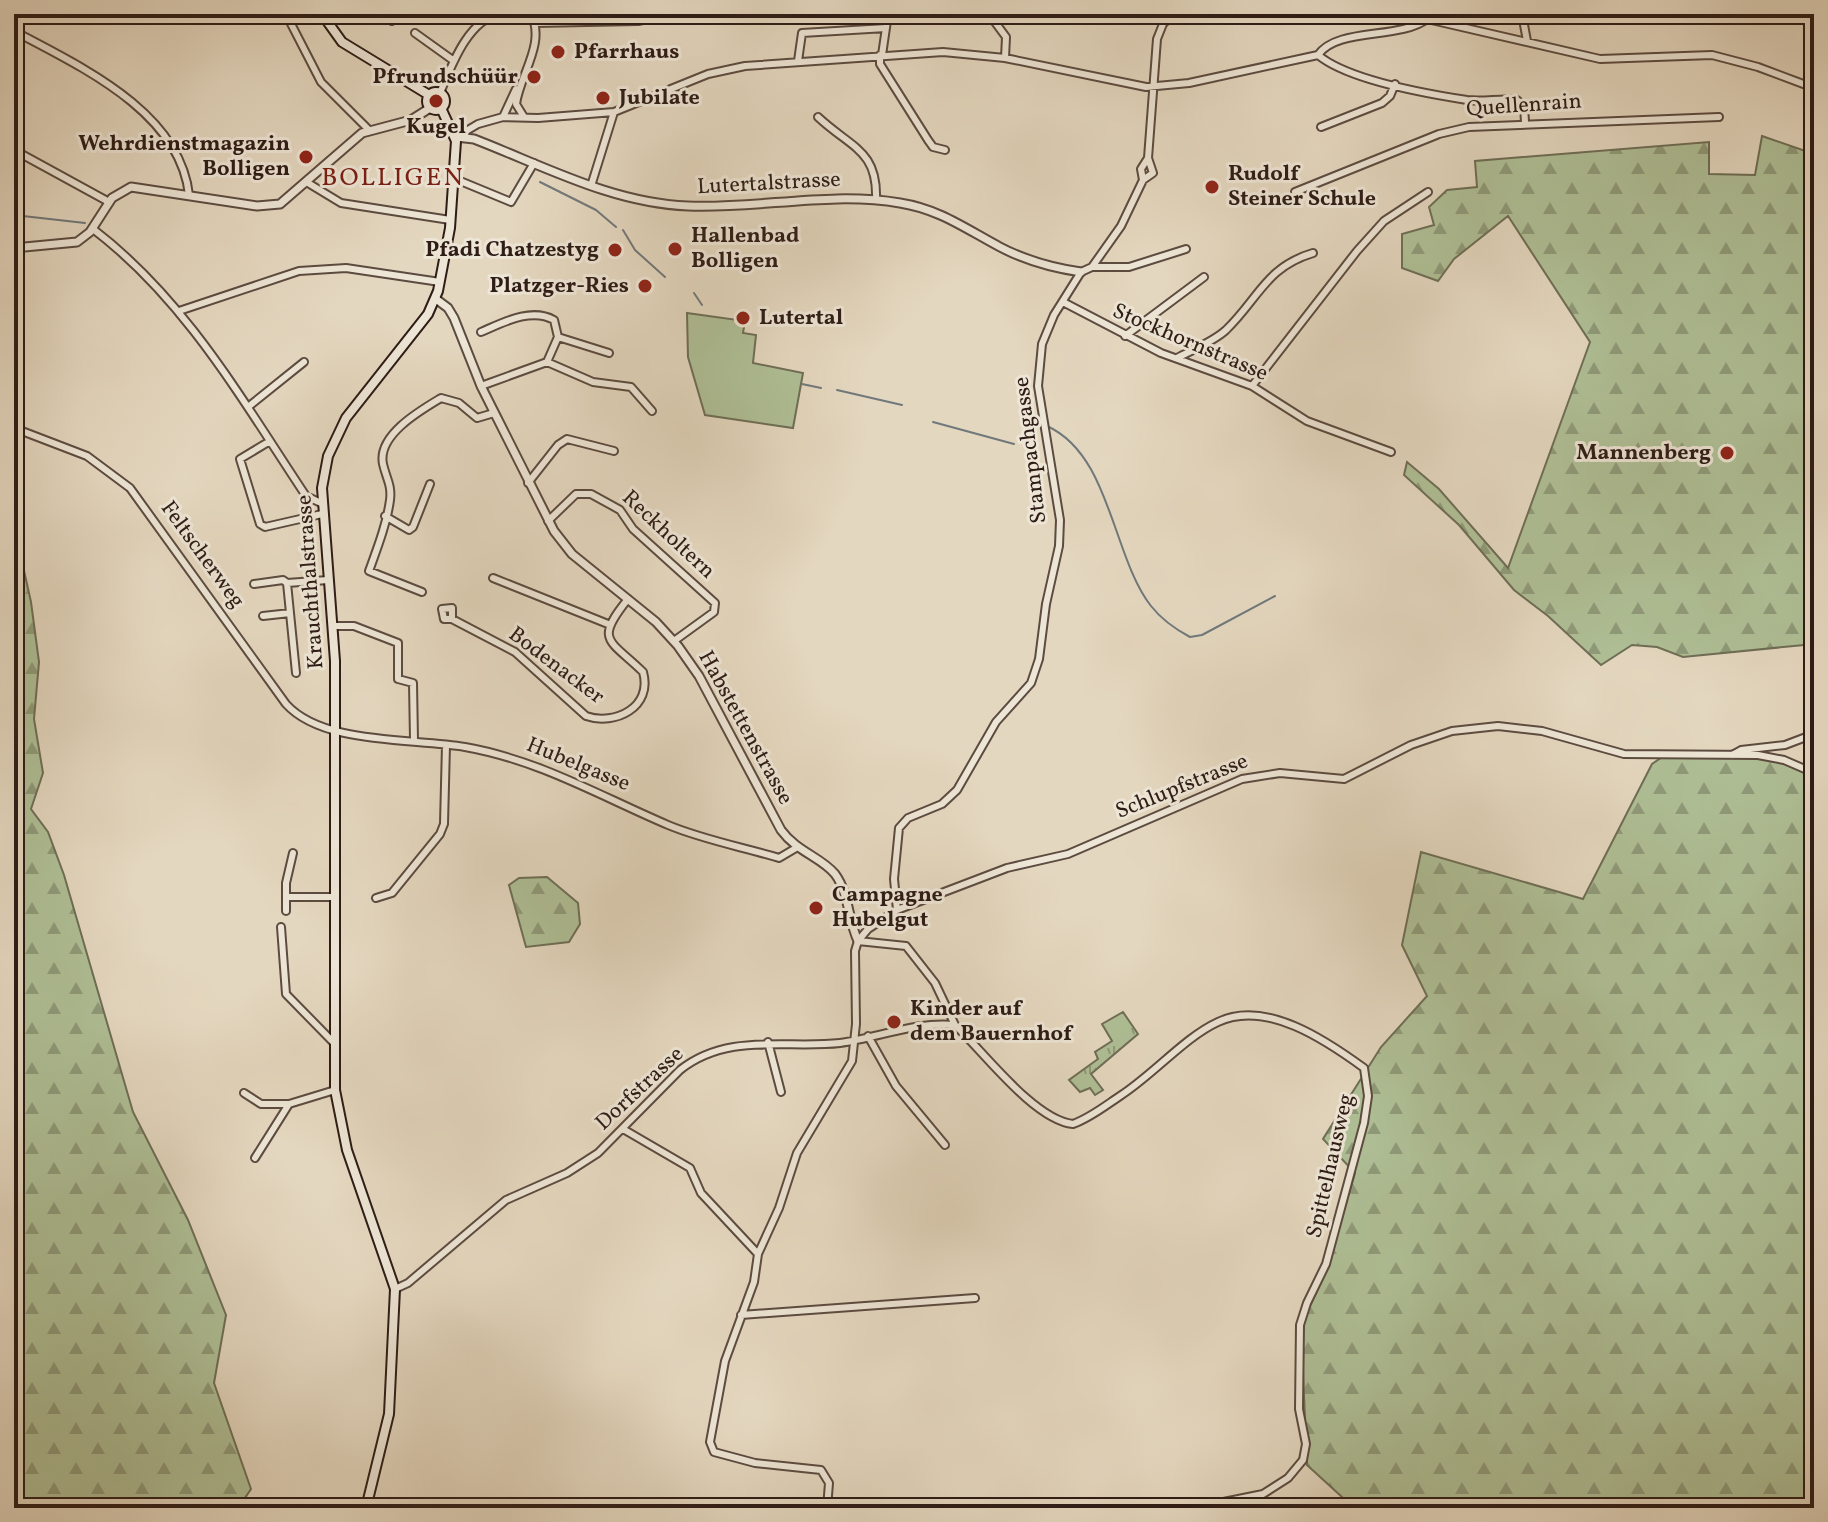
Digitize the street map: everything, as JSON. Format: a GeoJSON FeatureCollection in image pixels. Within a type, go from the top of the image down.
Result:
{"type":"FeatureCollection","features":[{"type":"Feature","properties":{"kind":"main road"},"geometry":{"type":"LineString","coordinates":[[322,14],[342,42],[429,95],[440,93],[445,99],[441,108]]}},
{"type":"Feature","properties":{"kind":"main road"},"geometry":{"type":"LineString","coordinates":[[429,95],[430,108],[441,108]]}},
{"type":"Feature","properties":{"kind":"main road"},"geometry":{"type":"LineString","coordinates":[[441,108],[456,137]]}},
{"type":"Feature","properties":{"kind":"main road","name":"Krauchthalstrasse"},"geometry":{"type":"LineString","coordinates":[[366,1508],[389,1414],[395,1289],[347,1150],[335,1090],[333,626],[321,503],[325,467],[338,432],[354,406],[419,327],[436,299],[450,220],[456,137]]}},
{"type":"Feature","properties":{"kind":"street"},"geometry":{"type":"LineString","coordinates":[[379,14],[392,21]]}},
{"type":"Feature","properties":{"kind":"street"},"geometry":{"type":"LineString","coordinates":[[440,93],[454,61],[474,30],[490,15],[500,14]]}},
{"type":"Feature","properties":{"kind":"street"},"geometry":{"type":"LineString","coordinates":[[503,117],[537,41],[535,23],[530,14]]}},
{"type":"Feature","properties":{"kind":"street"},"geometry":{"type":"LineString","coordinates":[[535,23],[638,21],[671,14]]}},
{"type":"Feature","properties":{"kind":"street"},"geometry":{"type":"LineString","coordinates":[[888,14],[880,64],[933,147],[945,150]]}},
{"type":"Feature","properties":{"kind":"street"},"geometry":{"type":"LineString","coordinates":[[989,14],[1006,37],[1005,58]]}},
{"type":"Feature","properties":{"kind":"street"},"geometry":{"type":"LineString","coordinates":[[1522,14],[1527,41]]}},
{"type":"Feature","properties":{"kind":"street"},"geometry":{"type":"LineString","coordinates":[[288,16],[321,82],[369,130]]}},
{"type":"Feature","properties":{"kind":"street"},"geometry":{"type":"LineString","coordinates":[[1143,180],[1141,170],[1148,158],[1157,39],[1167,16]]}},
{"type":"Feature","properties":{"kind":"street"},"geometry":{"type":"LineString","coordinates":[[456,137],[478,124],[503,117],[614,112],[717,71],[881,55],[943,52],[1005,58],[1116,83],[1153,87],[1318,55],[1331,44],[1400,30],[1425,16],[1600,59],[1712,55],[1758,67],[1814,88]]}},
{"type":"Feature","properties":{"kind":"street"},"geometry":{"type":"LineString","coordinates":[[798,61],[802,33],[886,28]]}},
{"type":"Feature","properties":{"kind":"street"},"geometry":{"type":"LineString","coordinates":[[14,31],[137,106],[169,142],[187,179],[189,195]]}},
{"type":"Feature","properties":{"kind":"street"},"geometry":{"type":"LineString","coordinates":[[415,33],[454,61]]}},
{"type":"Feature","properties":{"kind":"street"},"geometry":{"type":"LineString","coordinates":[[1318,55],[1334,66],[1395,84],[1469,100],[1517,100],[1524,106],[1525,122]]}},
{"type":"Feature","properties":{"kind":"street"},"geometry":{"type":"LineString","coordinates":[[1321,127],[1382,103],[1390,96],[1395,84]]}},
{"type":"Feature","properties":{"kind":"street"},"geometry":{"type":"LineString","coordinates":[[518,86],[516,106],[524,117]]}},
{"type":"Feature","properties":{"kind":"street"},"geometry":{"type":"LineString","coordinates":[[14,248],[69,245],[93,229],[109,202],[119,192],[135,187],[269,206],[286,201],[369,130],[411,120],[430,108]]}},
{"type":"Feature","properties":{"kind":"street"},"geometry":{"type":"LineString","coordinates":[[591,186],[614,112]]}},
{"type":"Feature","properties":{"kind":"street"},"geometry":{"type":"LineString","coordinates":[[818,117],[873,165],[876,200]]}},
{"type":"Feature","properties":{"kind":"street","name":"Quellenrain"},"geometry":{"type":"LineString","coordinates":[[1295,192],[1439,134],[1525,122],[1719,117]]}},
{"type":"Feature","properties":{"kind":"street","name":"Lutertalstrasse"},"geometry":{"type":"LineString","coordinates":[[456,137],[474,139],[591,186],[633,199],[685,206],[831,198],[876,200],[931,210],[1011,252],[1081,272]]}},
{"type":"Feature","properties":{"kind":"street"},"geometry":{"type":"LineString","coordinates":[[14,150],[109,202]]}},
{"type":"Feature","properties":{"kind":"street"},"geometry":{"type":"LineString","coordinates":[[1092,267],[1121,226],[1143,180],[1153,170],[1148,158]]}},
{"type":"Feature","properties":{"kind":"street"},"geometry":{"type":"LineString","coordinates":[[453,178],[511,202],[534,163]]}},
{"type":"Feature","properties":{"kind":"street"},"geometry":{"type":"LineString","coordinates":[[308,183],[341,203],[450,220]]}},
{"type":"Feature","properties":{"kind":"street"},"geometry":{"type":"LineString","coordinates":[[1252,386],[1357,251],[1396,211],[1428,192]]}},
{"type":"Feature","properties":{"kind":"street"},"geometry":{"type":"LineString","coordinates":[[93,229],[120,250],[197,331],[306,496],[321,503]]}},
{"type":"Feature","properties":{"kind":"street"},"geometry":{"type":"LineString","coordinates":[[1081,272],[1092,267],[1129,267],[1186,249]]}},
{"type":"Feature","properties":{"kind":"street"},"geometry":{"type":"LineString","coordinates":[[1176,359],[1223,333],[1257,296],[1273,272],[1290,260],[1313,253]]}},
{"type":"Feature","properties":{"kind":"street"},"geometry":{"type":"LineString","coordinates":[[179,311],[299,271],[346,268],[440,282]]}},
{"type":"Feature","properties":{"kind":"street","name":"Stampachgasse"},"geometry":{"type":"LineString","coordinates":[[897,910],[894,879],[899,828],[908,818],[942,804],[957,790],[996,722],[1031,683],[1039,659],[1046,604],[1059,546],[1060,520],[1042,421],[1039,369],[1045,336],[1081,272]]}},
{"type":"Feature","properties":{"kind":"street"},"geometry":{"type":"LineString","coordinates":[[1125,336],[1204,277]]}},
{"type":"Feature","properties":{"kind":"street","name":"Habstettenstrasse"},"geometry":{"type":"LineString","coordinates":[[436,299],[454,318],[481,386],[548,521],[572,554],[674,641],[699,676],[777,824],[796,848],[828,868],[838,879],[858,941]]}},
{"type":"Feature","properties":{"kind":"street","name":"Stockhornstrasse"},"geometry":{"type":"LineString","coordinates":[[1063,302],[1125,336],[1176,359],[1252,386],[1301,418],[1391,452]]}},
{"type":"Feature","properties":{"kind":"street"},"geometry":{"type":"LineString","coordinates":[[481,332],[513,318],[549,316],[554,320],[558,337],[547,362]]}},
{"type":"Feature","properties":{"kind":"street"},"geometry":{"type":"LineString","coordinates":[[558,337],[609,353]]}},
{"type":"Feature","properties":{"kind":"street"},"geometry":{"type":"LineString","coordinates":[[248,407],[304,362]]}},
{"type":"Feature","properties":{"kind":"street"},"geometry":{"type":"LineString","coordinates":[[481,386],[547,362],[593,382],[631,387],[652,411]]}},
{"type":"Feature","properties":{"kind":"street"},"geometry":{"type":"LineString","coordinates":[[422,592],[369,571],[385,516],[391,481],[383,464],[384,451],[398,429],[441,398],[459,403],[477,418],[494,413]]}},
{"type":"Feature","properties":{"kind":"street","name":"Feltscherweg"},"geometry":{"type":"LineString","coordinates":[[14,428],[87,456],[123,482],[143,503],[286,704],[307,722],[335,732]]}},
{"type":"Feature","properties":{"kind":"street"},"geometry":{"type":"LineString","coordinates":[[528,483],[558,445],[567,439],[614,451]]}},
{"type":"Feature","properties":{"kind":"street"},"geometry":{"type":"LineString","coordinates":[[270,441],[240,459],[260,524],[265,527],[322,514]]}},
{"type":"Feature","properties":{"kind":"street"},"geometry":{"type":"LineString","coordinates":[[385,516],[409,530],[430,484]]}},
{"type":"Feature","properties":{"kind":"street","name":"Reckholtern"},"geometry":{"type":"LineString","coordinates":[[548,521],[576,494],[591,494],[620,510],[633,529],[715,603],[714,612],[674,641]]}},
{"type":"Feature","properties":{"kind":"street","name":"Bodenacker"},"geometry":{"type":"LineString","coordinates":[[452,619],[515,652],[586,716],[601,721],[617,719],[633,709],[644,693],[646,682],[643,672],[607,633],[608,624],[493,578]]}},
{"type":"Feature","properties":{"kind":"street"},"geometry":{"type":"LineString","coordinates":[[254,584],[283,580],[287,583],[328,580]]}},
{"type":"Feature","properties":{"kind":"street"},"geometry":{"type":"LineString","coordinates":[[287,583],[296,673]]}},
{"type":"Feature","properties":{"kind":"street"},"geometry":{"type":"LineString","coordinates":[[608,624],[628,599]]}},
{"type":"Feature","properties":{"kind":"street"},"geometry":{"type":"LineString","coordinates":[[263,616],[290,613]]}},
{"type":"Feature","properties":{"kind":"street"},"geometry":{"type":"LineString","coordinates":[[333,626],[354,626],[398,643],[398,679],[413,683],[414,740]]}},
{"type":"Feature","properties":{"kind":"street","name":"Schlupfstrasse"},"geometry":{"type":"LineString","coordinates":[[858,941],[873,925],[897,910],[1007,868],[1068,854],[1242,779],[1267,773],[1344,779],[1411,745],[1452,731],[1498,726],[1542,731],[1624,754],[1732,755],[1784,760],[1814,773]]}},
{"type":"Feature","properties":{"kind":"street","name":"Hubelgasse"},"geometry":{"type":"LineString","coordinates":[[335,732],[414,740],[507,756],[540,766],[693,834],[779,858],[796,848]]}},
{"type":"Feature","properties":{"kind":"street"},"geometry":{"type":"LineString","coordinates":[[1732,755],[1741,750],[1780,746],[1814,734]]}},
{"type":"Feature","properties":{"kind":"street"},"geometry":{"type":"LineString","coordinates":[[376,898],[392,893],[440,834],[444,824],[446,745]]}},
{"type":"Feature","properties":{"kind":"street"},"geometry":{"type":"LineString","coordinates":[[286,911],[293,853]]}},
{"type":"Feature","properties":{"kind":"street"},"geometry":{"type":"LineString","coordinates":[[286,897],[334,897]]}},
{"type":"Feature","properties":{"kind":"street"},"geometry":{"type":"LineString","coordinates":[[281,927],[286,994],[333,1042]]}},
{"type":"Feature","properties":{"kind":"street"},"geometry":{"type":"LineString","coordinates":[[827,1508],[829,1483],[821,1470],[755,1463],[721,1455],[711,1449],[715,1408],[725,1361],[754,1282],[758,1254],[779,1208],[797,1153],[852,1061],[855,1039],[854,971],[858,941],[906,946],[935,983],[955,1025],[855,1039]]}},
{"type":"Feature","properties":{"kind":"street","name":"Spittelhausweg"},"geometry":{"type":"LineString","coordinates":[[955,1025],[1014,1086],[1043,1110],[1067,1123],[1083,1119],[1150,1076],[1211,1026],[1236,1017],[1258,1016],[1282,1022],[1364,1068],[1368,1096],[1364,1123],[1326,1264],[1300,1325],[1299,1409],[1306,1444],[1301,1463],[1288,1478],[1263,1494],[1194,1508]]}},
{"type":"Feature","properties":{"kind":"street"},"geometry":{"type":"LineString","coordinates":[[868,1036],[896,1086],[945,1145]]}},
{"type":"Feature","properties":{"kind":"street","name":"Dorfstrasse"},"geometry":{"type":"LineString","coordinates":[[395,1289],[408,1283],[506,1200],[581,1165],[638,1115],[680,1070],[696,1059],[733,1047],[768,1042],[838,1043],[855,1039]]}},
{"type":"Feature","properties":{"kind":"street"},"geometry":{"type":"LineString","coordinates":[[768,1042],[781,1092]]}},
{"type":"Feature","properties":{"kind":"street"},"geometry":{"type":"LineString","coordinates":[[244,1093],[252,1101],[266,1106],[289,1104],[335,1090]]}},
{"type":"Feature","properties":{"kind":"street"},"geometry":{"type":"LineString","coordinates":[[255,1158],[289,1104]]}},
{"type":"Feature","properties":{"kind":"street"},"geometry":{"type":"LineString","coordinates":[[638,1115],[640,1136]]}},
{"type":"Feature","properties":{"kind":"street"},"geometry":{"type":"LineString","coordinates":[[623,1129],[640,1136],[690,1168],[701,1193],[758,1254]]}},
{"type":"Feature","properties":{"kind":"street"},"geometry":{"type":"LineString","coordinates":[[741,1315],[975,1298]]}},
{"type":"Feature","properties":{"kind":"green space"},"geometry":{"type":"Polygon","coordinates":[[[1762,136],[1814,154],[1814,644],[1683,657],[1657,647],[1632,645],[1601,665],[1548,616],[1514,590],[1459,525],[1404,475],[1407,462],[1439,489],[1508,568],[1590,342],[1508,216],[1454,259],[1438,281],[1402,268],[1402,234],[1434,225],[1429,207],[1447,190],[1477,187],[1475,161],[1709,142],[1709,174],[1755,175],[1762,136]]]}},
{"type":"Feature","properties":{"kind":"green space"},"geometry":{"type":"Polygon","coordinates":[[[687,313],[745,321],[743,333],[756,335],[753,363],[803,373],[793,428],[705,415],[688,357],[687,313]]]}},
{"type":"Feature","properties":{"kind":"green space"},"geometry":{"type":"Polygon","coordinates":[[[14,526],[31,602],[39,662],[34,719],[43,773],[31,809],[48,832],[64,875],[133,1112],[188,1220],[226,1315],[214,1383],[251,1489],[238,1508],[14,1508],[14,526]]]}},
{"type":"Feature","properties":{"kind":"green space"},"geometry":{"type":"Polygon","coordinates":[[[1668,753],[1764,759],[1800,769],[1814,777],[1814,1508],[1354,1508],[1307,1465],[1301,1326],[1327,1268],[1355,1173],[1323,1139],[1381,1047],[1427,996],[1402,945],[1421,852],[1583,899],[1652,764],[1668,753]]]}},
{"type":"Feature","properties":{"kind":"green space"},"geometry":{"type":"Polygon","coordinates":[[[547,877],[578,903],[580,924],[569,942],[526,947],[509,885],[519,878],[547,877]]]}},
{"type":"Feature","properties":{"kind":"green space"},"geometry":{"type":"Polygon","coordinates":[[[1123,1012],[1138,1034],[1091,1074],[1103,1090],[1095,1095],[1090,1088],[1080,1092],[1069,1080],[1098,1059],[1095,1052],[1112,1041],[1102,1024],[1123,1012]]]}},
{"type":"Feature","properties":{"kind":"waterway"},"geometry":{"type":"LineString","coordinates":[[540,182],[596,210],[616,227]]}},
{"type":"Feature","properties":{"kind":"waterway"},"geometry":{"type":"LineString","coordinates":[[14,215],[85,223]]}},
{"type":"Feature","properties":{"kind":"waterway"},"geometry":{"type":"LineString","coordinates":[[623,230],[635,250],[665,277]]}},
{"type":"Feature","properties":{"kind":"waterway"},"geometry":{"type":"LineString","coordinates":[[694,293],[702,305]]}},
{"type":"Feature","properties":{"kind":"waterway"},"geometry":{"type":"LineString","coordinates":[[802,384],[821,388]]}},
{"type":"Feature","properties":{"kind":"waterway"},"geometry":{"type":"LineString","coordinates":[[837,390],[902,405]]}},
{"type":"Feature","properties":{"kind":"waterway"},"geometry":{"type":"LineString","coordinates":[[933,422],[1014,444]]}},
{"type":"Feature","properties":{"kind":"waterway"},"geometry":{"type":"LineString","coordinates":[[1047,426],[1068,440],[1085,459],[1098,483],[1138,585],[1151,606],[1169,624],[1190,637],[1202,635],[1275,596]]}},
{"type":"Feature","properties":{"kind":"place","name":"Pfarrhaus"},"geometry":{"type":"Point","coordinates":[558,52]}},
{"type":"Feature","properties":{"kind":"place","name":"Pfrundschüür"},"geometry":{"type":"Point","coordinates":[534,77]}},
{"type":"Feature","properties":{"kind":"place","name":"Jubilate"},"geometry":{"type":"Point","coordinates":[603,98]}},
{"type":"Feature","properties":{"kind":"place","name":"Kugel"},"geometry":{"type":"Point","coordinates":[436,101]}},
{"type":"Feature","properties":{"kind":"place","name":"Wehrdienstmagazin Bolligen"},"geometry":{"type":"Point","coordinates":[306,157]}},
{"type":"Feature","properties":{"kind":"place","name":"Rudolf Steiner Schule"},"geometry":{"type":"Point","coordinates":[1212,187]}},
{"type":"Feature","properties":{"kind":"place","name":"Hallenbad Bolligen"},"geometry":{"type":"Point","coordinates":[675,249]}},
{"type":"Feature","properties":{"kind":"place","name":"Pfadi Chatzestyg"},"geometry":{"type":"Point","coordinates":[615,250]}},
{"type":"Feature","properties":{"kind":"place","name":"Platzger-Ries"},"geometry":{"type":"Point","coordinates":[645,286]}},
{"type":"Feature","properties":{"kind":"place","name":"Lutertal"},"geometry":{"type":"Point","coordinates":[743,318]}},
{"type":"Feature","properties":{"kind":"place","name":"Mannenberg"},"geometry":{"type":"Point","coordinates":[1727,453]}},
{"type":"Feature","properties":{"kind":"place","name":"Campagne Hubelgut"},"geometry":{"type":"Point","coordinates":[816,908]}},
{"type":"Feature","properties":{"kind":"place","name":"Kinder auf dem Bauernhof"},"geometry":{"type":"Point","coordinates":[894,1022]}},
{"type":"Feature","properties":{"kind":"district","name":"BOLLIGEN"},"geometry":{"type":"Point","coordinates":[393,178]}}]}
